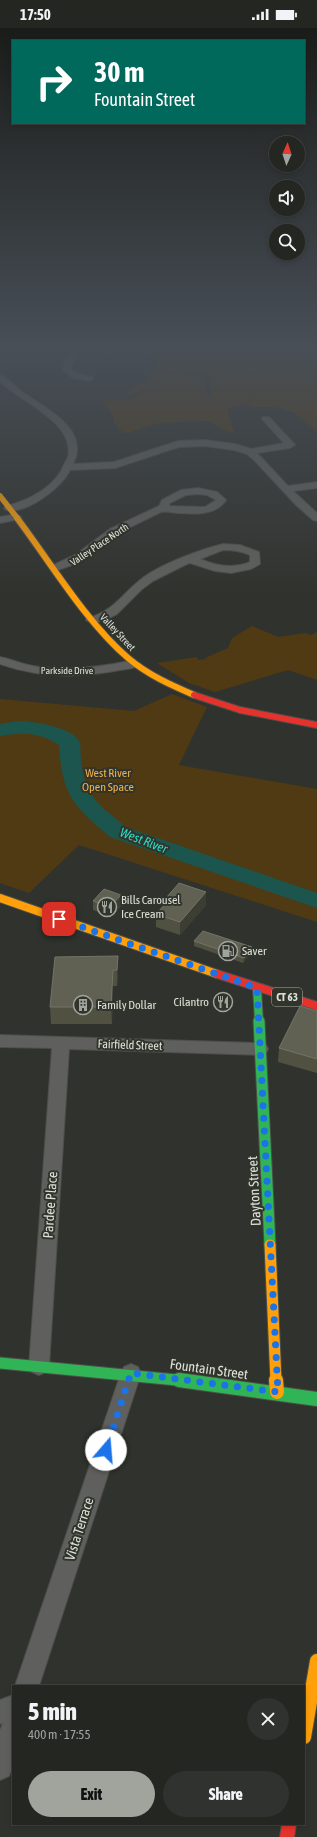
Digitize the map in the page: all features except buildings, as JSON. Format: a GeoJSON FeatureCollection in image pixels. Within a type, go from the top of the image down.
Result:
{"type":"FeatureCollection","features":[{"type":"Feature","properties":{"kind":"main road","name":"Valley Street"},"geometry":{"type":"LineString","coordinates":[[0,496],[55,568],[92,620],[113,645],[134,664],[151,675],[211,701],[253,713],[317,726]]}},
{"type":"Feature","properties":{"kind":"main road","name":"CT 63"},"geometry":{"type":"LineString","coordinates":[[0,898],[257,988],[317,1006]]}},
{"type":"Feature","properties":{"kind":"main road","name":"Dayton Street"},"geometry":{"type":"LineString","coordinates":[[257,988],[278,1392]]}},
{"type":"Feature","properties":{"kind":"main road","name":"Fountain Street"},"geometry":{"type":"LineString","coordinates":[[0,1363],[131,1373],[278,1392],[317,1399]]}},
{"type":"Feature","properties":{"kind":"main road"},"geometry":{"type":"LineString","coordinates":[[305,1731],[317,1661]]}},
{"type":"Feature","properties":{"kind":"main road"},"geometry":{"type":"LineString","coordinates":[[287,1837],[289,1825]]}},
{"type":"Feature","properties":{"kind":"street"},"geometry":{"type":"LineString","coordinates":[[9,508],[27,503],[54,486],[69,467],[72,447],[69,434],[66,429]]}},
{"type":"Feature","properties":{"kind":"street"},"geometry":{"type":"LineString","coordinates":[[69,467],[98,468],[115,465],[170,446],[191,443],[226,445],[250,452],[290,445],[276,429]]}},
{"type":"Feature","properties":{"kind":"street"},"geometry":{"type":"LineString","coordinates":[[250,452],[317,518]]}},
{"type":"Feature","properties":{"kind":"street"},"geometry":{"type":"LineString","coordinates":[[286,489],[317,485]]}},
{"type":"Feature","properties":{"kind":"street","name":"Valley Place North"},"geometry":{"type":"LineString","coordinates":[[55,568],[71,563],[101,540],[129,523],[164,508],[182,510],[206,509],[218,506],[221,500],[208,492],[184,492],[165,502],[164,508]]}},
{"type":"Feature","properties":{"kind":"street"},"geometry":{"type":"LineString","coordinates":[[0,520],[16,517]]}},
{"type":"Feature","properties":{"kind":"street"},"geometry":{"type":"LineString","coordinates":[[92,620],[106,617],[113,613],[137,588],[161,571],[208,551],[232,547],[249,550],[255,554],[256,559],[255,564],[248,567],[228,569],[211,567],[192,559]]}},
{"type":"Feature","properties":{"kind":"street","name":"Parkside Drive"},"geometry":{"type":"LineString","coordinates":[[0,660],[16,666],[43,671],[67,672],[134,664]]}},
{"type":"Feature","properties":{"kind":"street","name":"Fairfield Street"},"geometry":{"type":"LineString","coordinates":[[0,1041],[260,1049]]}},
{"type":"Feature","properties":{"kind":"street","name":"Pardee Place"},"geometry":{"type":"LineString","coordinates":[[39,1366],[61,1043]]}},
{"type":"Feature","properties":{"kind":"street","name":"Vista Terrace"},"geometry":{"type":"LineString","coordinates":[[27,1685],[131,1373]]}},
{"type":"Feature","properties":{"kind":"street"},"geometry":{"type":"LineString","coordinates":[[0,1712],[12,1707]]}},
{"type":"Feature","properties":{"kind":"street"},"geometry":{"type":"LineString","coordinates":[[0,1767],[12,1731]]}},
{"type":"Feature","properties":{"kind":"green space"},"geometry":{"type":"Polygon","coordinates":[[[120,429],[139,429],[127,433],[123,433],[120,429]]]}},
{"type":"Feature","properties":{"kind":"green space"},"geometry":{"type":"Polygon","coordinates":[[[233,429],[234,432],[230,432],[223,430],[233,429]]]}},
{"type":"Feature","properties":{"kind":"green space"},"geometry":{"type":"Polygon","coordinates":[[[252,626],[278,637],[305,633],[311,635],[317,632],[317,680],[288,670],[215,692],[189,683],[157,663],[197,657],[198,660],[206,659],[205,658],[228,648],[232,638],[252,626]]]}},
{"type":"Feature","properties":{"kind":"green space","name":"West River Open Space"},"geometry":{"type":"Polygon","coordinates":[[[172,694],[207,707],[179,765],[317,789],[317,922],[79,845],[29,893],[0,883],[0,699],[134,711],[172,694]]]}},
{"type":"Feature","properties":{"kind":"waterway","name":"West River"},"geometry":{"type":"LineString","coordinates":[[0,730],[18,727],[36,728],[53,733],[69,743],[71,769],[77,790],[93,811],[118,832],[317,901]]}},
{"type":"Feature","properties":{"kind":"traffic: fast"},"geometry":{"type":"LineString","coordinates":[[257,988],[270,1245]]}},
{"type":"Feature","properties":{"kind":"traffic: fast"},"geometry":{"type":"LineString","coordinates":[[0,1363],[159,1377],[317,1399]]}},
{"type":"Feature","properties":{"kind":"traffic: slow"},"geometry":{"type":"LineString","coordinates":[[0,496],[97,626],[112,643],[147,672],[194,695]]}},
{"type":"Feature","properties":{"kind":"traffic: slow"},"geometry":{"type":"LineString","coordinates":[[0,898],[217,974]]}},
{"type":"Feature","properties":{"kind":"traffic: slow"},"geometry":{"type":"LineString","coordinates":[[270,1245],[277,1392]]}},
{"type":"Feature","properties":{"kind":"traffic: slow"},"geometry":{"type":"LineString","coordinates":[[305,1731],[317,1661]]}},
{"type":"Feature","properties":{"kind":"traffic: jam"},"geometry":{"type":"LineString","coordinates":[[194,695],[240,710],[317,725]]}},
{"type":"Feature","properties":{"kind":"traffic: jam"},"geometry":{"type":"LineString","coordinates":[[217,974],[317,1006]]}},
{"type":"Feature","properties":{"kind":"traffic: jam"},"geometry":{"type":"LineString","coordinates":[[287,1837],[289,1825]]}},
{"type":"Feature","properties":{"kind":"place","name":"Bills Carousel Ice Cream"},"geometry":{"type":"Point","coordinates":[107,907]}},
{"type":"Feature","properties":{"kind":"place","name":"Saver"},"geometry":{"type":"Point","coordinates":[228,951]}},
{"type":"Feature","properties":{"kind":"place","name":"Cilantro"},"geometry":{"type":"Point","coordinates":[223,1002]}},
{"type":"Feature","properties":{"kind":"place","name":"Family Dollar"},"geometry":{"type":"Point","coordinates":[83,1005]}},
{"type":"Feature","properties":{"kind":"route"},"geometry":{"type":"LineString","coordinates":[[59,919],[257,988],[278,1392],[131,1373],[106,1450]]}}]}
